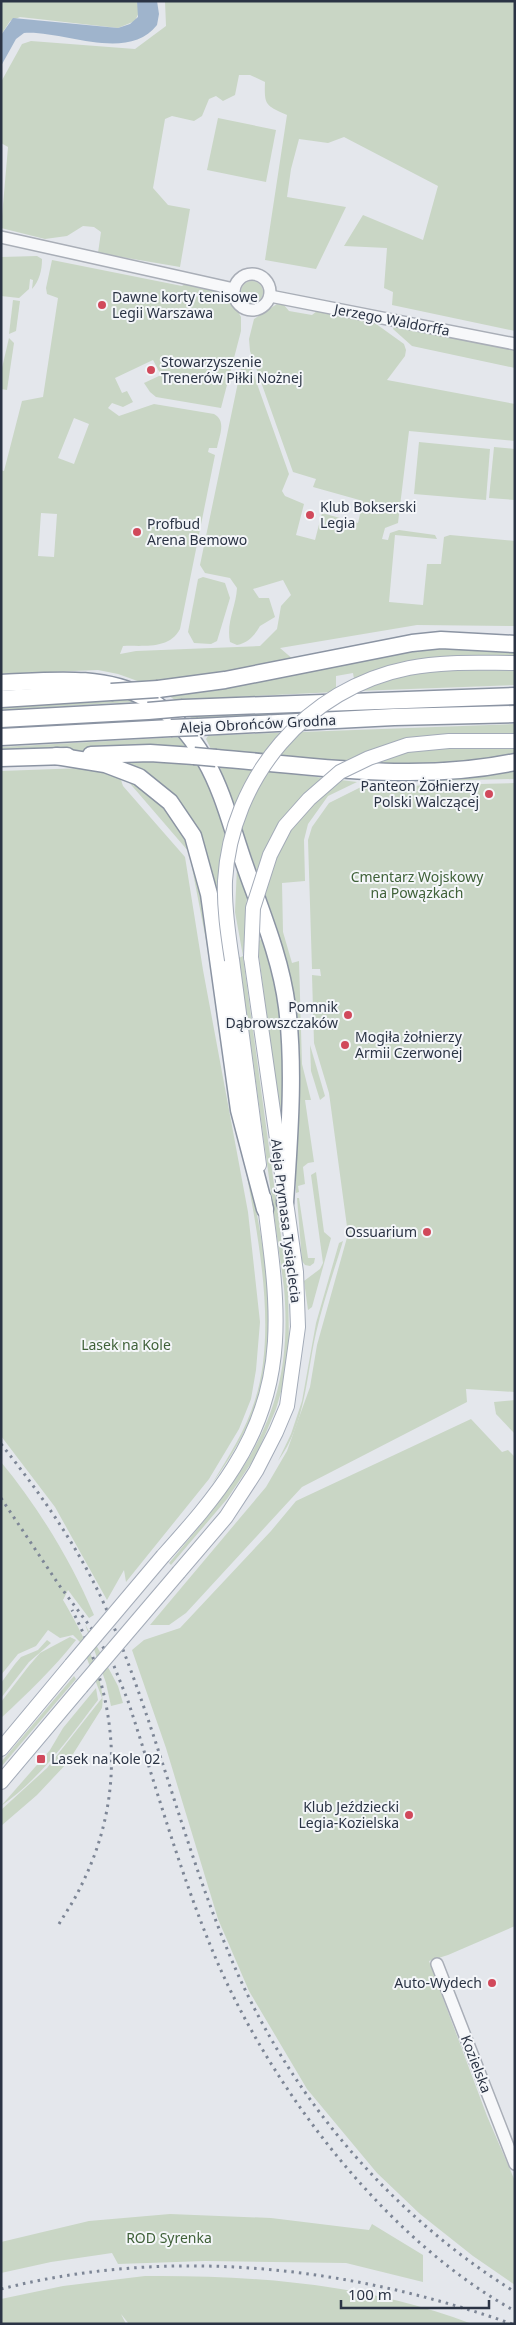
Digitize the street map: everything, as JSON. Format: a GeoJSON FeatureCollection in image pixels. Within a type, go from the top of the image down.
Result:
{"type":"FeatureCollection","features":[{"type":"Feature","properties":{"kind":"highway"},"geometry":{"type":"LineString","coordinates":[[1,699],[158,689],[225,680],[412,643],[441,640],[515,644]]}},
{"type":"Feature","properties":{"kind":"highway"},"geometry":{"type":"LineString","coordinates":[[1,684],[61,680],[94,682],[127,690],[144,697],[168,713],[188,734],[205,760],[226,812],[269,936],[287,1006],[289,1144],[285,1204]]}},
{"type":"Feature","properties":{"kind":"highway","name":"Aleja Obrońców Grodna"},"geometry":{"type":"LineString","coordinates":[[1,719],[183,708],[515,696]]}},
{"type":"Feature","properties":{"kind":"highway","name":"Aleja Obrońców Grodna"},"geometry":{"type":"LineString","coordinates":[[1,738],[394,717],[515,714]]}},
{"type":"Feature","properties":{"kind":"highway"},"geometry":{"type":"LineString","coordinates":[[1,758],[150,753],[322,769],[378,772],[442,771],[515,762]]}},
{"type":"Feature","properties":{"kind":"highway"},"geometry":{"type":"LineString","coordinates":[[56,756],[105,764],[139,777],[170,802],[193,836],[203,864],[209,894],[239,1110],[265,1209]]}},
{"type":"Feature","properties":{"kind":"main road","name":"Aleja Prymasa Tysiąclecia"},"geometry":{"type":"LineString","coordinates":[[1,1749],[207,1505],[234,1467],[263,1410],[274,1365],[277,1328],[265,1209],[226,924],[225,881],[229,850],[237,820],[248,791],[266,761],[292,730],[327,700],[357,684],[383,675],[432,664],[515,663]]}},
{"type":"Feature","properties":{"kind":"main road","name":"Aleja Prymasa Tysiąclecia"},"geometry":{"type":"LineString","coordinates":[[1,1782],[226,1517],[256,1472],[287,1406],[298,1327],[298,1299],[251,957],[253,908],[270,855],[285,826],[309,799],[334,777],[369,758],[407,745],[449,741],[515,741]]}},
{"type":"Feature","properties":{"kind":"street"},"geometry":{"type":"LineString","coordinates":[[1,237],[234,289]]}},
{"type":"Feature","properties":{"kind":"street"},"geometry":{"type":"LineString","coordinates":[[255,274],[269,284],[270,296],[260,308],[250,310],[239,305],[234,289],[244,276],[255,274]]}},
{"type":"Feature","properties":{"kind":"street","name":"Jerzego Waldorffa"},"geometry":{"type":"LineString","coordinates":[[270,296],[515,344]]}},
{"type":"Feature","properties":{"kind":"street","name":"Kozielska"},"geometry":{"type":"LineString","coordinates":[[437,1964],[515,2164]]}},
{"type":"Feature","properties":{"kind":"green space"},"geometry":{"type":"Polygon","coordinates":[[[1,1],[137,1],[139,12],[135,21],[118,28],[20,17],[10,21],[1,35],[1,1]]]}},
{"type":"Feature","properties":{"kind":"green space"},"geometry":{"type":"Polygon","coordinates":[[[165,1],[515,1],[515,331],[392,305],[393,292],[384,288],[387,248],[344,246],[363,215],[423,240],[438,186],[344,137],[328,143],[299,139],[291,169],[287,197],[346,207],[316,269],[265,260],[287,115],[268,104],[265,96],[265,82],[250,75],[239,75],[235,95],[223,101],[216,96],[209,99],[202,116],[194,121],[172,116],[165,119],[153,188],[168,205],[190,209],[180,267],[98,253],[101,232],[94,227],[83,226],[67,236],[45,239],[1,228],[8,147],[1,143],[1,82],[22,44],[31,41],[135,49],[166,26],[165,1]]]}},
{"type":"Feature","properties":{"kind":"green space"},"geometry":{"type":"Polygon","coordinates":[[[218,118],[276,130],[266,182],[207,170],[218,118]]]}},
{"type":"Feature","properties":{"kind":"green space"},"geometry":{"type":"Polygon","coordinates":[[[37,256],[42,259],[41,268],[38,279],[32,289],[33,280],[30,279],[29,289],[19,298],[1,296],[1,257],[37,256]]]}},
{"type":"Feature","properties":{"kind":"green space"},"geometry":{"type":"Polygon","coordinates":[[[52,260],[182,286],[185,284],[223,291],[229,296],[241,317],[241,331],[221,408],[156,397],[144,383],[161,375],[153,360],[115,378],[122,393],[127,391],[133,402],[123,407],[112,403],[108,408],[119,416],[154,404],[214,414],[218,417],[221,425],[217,448],[209,448],[208,452],[215,455],[180,629],[175,636],[162,643],[147,646],[123,646],[120,654],[136,651],[260,646],[277,629],[281,606],[291,595],[283,580],[253,589],[259,598],[269,598],[275,617],[260,626],[248,640],[237,645],[230,642],[229,628],[237,588],[230,578],[205,573],[200,565],[242,363],[245,360],[249,361],[289,474],[282,491],[285,496],[304,504],[296,535],[315,540],[322,513],[358,523],[363,501],[313,487],[316,479],[293,472],[250,351],[249,339],[254,319],[277,304],[284,305],[289,311],[312,315],[317,311],[372,321],[404,344],[406,350],[405,356],[387,380],[515,404],[515,441],[409,431],[398,523],[385,528],[382,539],[388,540],[390,533],[399,530],[435,535],[437,539],[395,535],[389,602],[423,605],[427,564],[441,564],[444,537],[450,535],[515,541],[515,626],[417,625],[280,648],[294,660],[146,684],[118,674],[98,670],[1,674],[1,470],[4,471],[22,401],[43,397],[58,298],[47,294],[46,288],[52,260]],[[74,418],[58,458],[74,464],[89,424],[74,418]],[[41,513],[38,556],[54,557],[57,514],[41,513]]]}},
{"type":"Feature","properties":{"kind":"green space"},"geometry":{"type":"Polygon","coordinates":[[[252,281],[260,284],[263,292],[260,300],[252,303],[244,300],[241,292],[244,284],[252,281]]]}},
{"type":"Feature","properties":{"kind":"green space"},"geometry":{"type":"Polygon","coordinates":[[[13,300],[20,301],[16,331],[9,334],[13,300]]]}},
{"type":"Feature","properties":{"kind":"green space"},"geometry":{"type":"Polygon","coordinates":[[[394,326],[515,349],[515,368],[412,346],[393,329],[394,326]]]}},
{"type":"Feature","properties":{"kind":"green space"},"geometry":{"type":"Polygon","coordinates":[[[9,338],[14,343],[7,390],[1,389],[1,372],[9,338]]]}},
{"type":"Feature","properties":{"kind":"green space"},"geometry":{"type":"Polygon","coordinates":[[[419,442],[490,449],[486,500],[414,494],[419,442]]]}},
{"type":"Feature","properties":{"kind":"green space"},"geometry":{"type":"Polygon","coordinates":[[[494,447],[515,449],[515,500],[489,498],[494,447]]]}},
{"type":"Feature","properties":{"kind":"green space"},"geometry":{"type":"Polygon","coordinates":[[[203,577],[225,583],[230,598],[217,641],[211,644],[194,643],[188,632],[198,579],[203,577]]]}},
{"type":"Feature","properties":{"kind":"green space"},"geometry":{"type":"Polygon","coordinates":[[[425,647],[515,650],[515,685],[356,691],[353,673],[336,676],[336,692],[175,700],[166,694],[425,647]]]}},
{"type":"Feature","properties":{"kind":"green space"},"geometry":{"type":"Polygon","coordinates":[[[121,697],[134,702],[1,710],[1,704],[121,697]]]}},
{"type":"Feature","properties":{"kind":"green space"},"geometry":{"type":"Polygon","coordinates":[[[515,702],[515,708],[193,721],[189,715],[515,702]]]}},
{"type":"Feature","properties":{"kind":"green space"},"geometry":{"type":"Polygon","coordinates":[[[157,717],[166,722],[1,731],[1,726],[157,717]]]}},
{"type":"Feature","properties":{"kind":"green space"},"geometry":{"type":"Polygon","coordinates":[[[515,724],[515,733],[500,734],[500,749],[515,749],[515,757],[468,763],[383,765],[212,751],[206,739],[208,736],[220,735],[515,724]]]}},
{"type":"Feature","properties":{"kind":"green space"},"geometry":{"type":"Polygon","coordinates":[[[180,737],[190,750],[110,750],[1,755],[1,747],[180,737]]]}},
{"type":"Feature","properties":{"kind":"green space"},"geometry":{"type":"Polygon","coordinates":[[[115,761],[200,763],[226,835],[219,868],[220,924],[185,813],[115,761]]]}},
{"type":"Feature","properties":{"kind":"green space"},"geometry":{"type":"Polygon","coordinates":[[[219,765],[357,782],[328,796],[308,824],[304,840],[305,881],[282,883],[283,932],[292,963],[299,961],[302,1064],[311,1100],[305,1100],[314,1162],[308,1163],[303,1167],[305,1184],[298,1186],[299,1192],[296,1193],[297,1032],[277,928],[219,765]]]}},
{"type":"Feature","properties":{"kind":"green space","name":"Lasek na Kole"},"geometry":{"type":"Polygon","coordinates":[[[83,768],[114,773],[120,777],[123,786],[185,857],[203,970],[248,1212],[260,1322],[256,1370],[251,1399],[239,1429],[209,1479],[126,1582],[124,1570],[107,1600],[55,1507],[1,1436],[1,771],[83,768]]]}},
{"type":"Feature","properties":{"kind":"green space"},"geometry":{"type":"Polygon","coordinates":[[[515,768],[515,779],[425,781],[510,771],[510,769],[515,768]]]}},
{"type":"Feature","properties":{"kind":"green space"},"geometry":{"type":"Polygon","coordinates":[[[127,780],[151,797],[169,815],[182,836],[192,858],[198,882],[210,961],[189,852],[127,780]]]}},
{"type":"Feature","properties":{"kind":"green space","name":"Cmentarz Wojskowy na Powązkach"},"geometry":{"type":"Polygon","coordinates":[[[515,783],[515,1392],[466,1389],[467,1402],[302,1487],[186,1613],[169,1625],[150,1625],[266,1487],[287,1451],[310,1387],[317,1345],[348,1234],[329,1093],[314,1043],[312,975],[321,976],[320,969],[312,969],[308,840],[312,827],[329,803],[361,787],[515,783]]]}},
{"type":"Feature","properties":{"kind":"green space"},"geometry":{"type":"Polygon","coordinates":[[[237,867],[247,897],[243,957],[288,1287],[289,1343],[283,1385],[276,1409],[256,1456],[227,1499],[171,1565],[169,1563],[221,1500],[259,1439],[272,1407],[281,1372],[285,1333],[284,1288],[239,958],[243,956],[235,912],[237,867]]]}},
{"type":"Feature","properties":{"kind":"green space"},"geometry":{"type":"Polygon","coordinates":[[[262,938],[280,1006],[283,1039],[283,1140],[259,956],[259,941],[262,938]]]}},
{"type":"Feature","properties":{"kind":"green space"},"geometry":{"type":"Polygon","coordinates":[[[310,1045],[325,1096],[320,1100],[311,1071],[310,1045]]]}},
{"type":"Feature","properties":{"kind":"green space"},"geometry":{"type":"Polygon","coordinates":[[[237,1123],[261,1234],[266,1272],[267,1349],[261,1386],[249,1422],[232,1454],[212,1484],[247,1422],[255,1400],[262,1368],[265,1334],[261,1262],[237,1123]]]}},
{"type":"Feature","properties":{"kind":"green space"},"geometry":{"type":"Polygon","coordinates":[[[316,1172],[324,1232],[331,1238],[312,1307],[308,1310],[304,1281],[320,1269],[323,1263],[311,1175],[316,1172]]]}},
{"type":"Feature","properties":{"kind":"green space"},"geometry":{"type":"Polygon","coordinates":[[[297,1198],[299,1198],[308,1258],[315,1258],[314,1263],[310,1266],[305,1265],[302,1261],[297,1198]]]}},
{"type":"Feature","properties":{"kind":"green space"},"geometry":{"type":"Polygon","coordinates":[[[343,1241],[319,1321],[300,1415],[287,1446],[278,1461],[291,1434],[302,1401],[316,1323],[339,1243],[343,1241]]]}},
{"type":"Feature","properties":{"kind":"green space"},"geometry":{"type":"Polygon","coordinates":[[[515,1400],[515,1434],[496,1414],[494,1402],[515,1400]]]}},
{"type":"Feature","properties":{"kind":"green space","name":"Klub Jeździecki Legia-Kozielska"},"geometry":{"type":"Polygon","coordinates":[[[471,1419],[502,1452],[508,1450],[515,1457],[515,1926],[448,1955],[429,1961],[487,2116],[515,2181],[515,2285],[473,2256],[420,2214],[377,2173],[307,2089],[249,1991],[218,1919],[166,1748],[132,1650],[144,1640],[180,1628],[271,1531],[296,1501],[471,1419]]]}},
{"type":"Feature","properties":{"kind":"green space"},"geometry":{"type":"Polygon","coordinates":[[[1,1462],[41,1516],[75,1575],[94,1615],[89,1618],[68,1590],[63,1600],[90,1652],[100,1682],[102,1698],[81,1643],[73,1635],[60,1638],[48,1630],[36,1646],[18,1654],[1,1675],[1,1462]]]}},
{"type":"Feature","properties":{"kind":"green space"},"geometry":{"type":"Polygon","coordinates":[[[85,1624],[118,1686],[123,1703],[111,1706],[106,1683],[85,1624]]]}},
{"type":"Feature","properties":{"kind":"green space"},"geometry":{"type":"Polygon","coordinates":[[[70,1637],[76,1640],[67,1651],[1,1718],[1,1702],[28,1667],[40,1653],[70,1637]]]}},
{"type":"Feature","properties":{"kind":"green space"},"geometry":{"type":"Polygon","coordinates":[[[47,1640],[51,1643],[29,1662],[1,1698],[1,1683],[15,1664],[21,1657],[38,1650],[47,1640]]]}},
{"type":"Feature","properties":{"kind":"green space"},"geometry":{"type":"Polygon","coordinates":[[[74,1676],[76,1679],[1,1767],[1,1762],[74,1676]]]}},
{"type":"Feature","properties":{"kind":"green space"},"geometry":{"type":"Polygon","coordinates":[[[96,1688],[98,1700],[65,1743],[29,1783],[1,1806],[50,1750],[63,1728],[96,1688]]]}},
{"type":"Feature","properties":{"kind":"green space"},"geometry":{"type":"Polygon","coordinates":[[[102,1698],[102,1708],[68,1762],[37,1795],[1,1826],[1,1810],[47,1768],[102,1698]]]}},
{"type":"Feature","properties":{"kind":"green space","name":"ROD Syrenka"},"geometry":{"type":"Polygon","coordinates":[[[170,2214],[271,2218],[369,2230],[372,2224],[423,2255],[423,2282],[346,2263],[205,2261],[118,2264],[112,2253],[51,2262],[1,2273],[1,2242],[89,2221],[170,2214]]]}},
{"type":"Feature","properties":{"kind":"green space"},"geometry":{"type":"Polygon","coordinates":[[[145,2276],[228,2277],[270,2280],[352,2291],[393,2299],[433,2310],[472,2324],[129,2324],[121,2314],[126,2324],[1,2324],[1,2299],[63,2286],[145,2276]]]}},
{"type":"Feature","properties":{"kind":"water"},"geometry":{"type":"Polygon","coordinates":[[[137,1],[157,1],[159,14],[157,25],[145,36],[129,42],[112,43],[39,33],[24,33],[16,39],[1,66],[1,35],[13,18],[118,28],[130,24],[138,17],[137,1]]]}},
{"type":"Feature","properties":{"kind":"railway"},"geometry":{"type":"LineString","coordinates":[[1,1444],[58,1522],[95,1584],[123,1649],[139,1693],[213,1913],[253,2007],[281,2055],[312,2102],[346,2146],[384,2187],[425,2225],[469,2260],[515,2292]]}},
{"type":"Feature","properties":{"kind":"railway"},"geometry":{"type":"LineString","coordinates":[[1,1498],[59,1585],[95,1633],[114,1666],[128,1701],[193,1901],[206,1934],[243,2015],[272,2065],[305,2114],[341,2161],[381,2205],[423,2246],[468,2281],[515,2311]]}},
{"type":"Feature","properties":{"kind":"railway"},"geometry":{"type":"LineString","coordinates":[[59,1924],[78,1893],[95,1853],[105,1818],[111,1783],[108,1713],[100,1678],[88,1644],[72,1610]]}},
{"type":"Feature","properties":{"kind":"railway"},"geometry":{"type":"LineString","coordinates":[[1,2289],[65,2276],[130,2268],[195,2266],[259,2269],[323,2276],[387,2288],[450,2304],[512,2324]]}},
{"type":"Feature","properties":{"kind":"place","name":"Dawne korty tenisowe Legii Warszawa"},"geometry":{"type":"Point","coordinates":[102,305]}},
{"type":"Feature","properties":{"kind":"place","name":"Stowarzyszenie Trenerów Piłki Nożnej"},"geometry":{"type":"Point","coordinates":[151,370]}},
{"type":"Feature","properties":{"kind":"place","name":"Klub Bokserski Legia"},"geometry":{"type":"Point","coordinates":[310,515]}},
{"type":"Feature","properties":{"kind":"place","name":"Profbud Arena Bemowo"},"geometry":{"type":"Point","coordinates":[137,532]}},
{"type":"Feature","properties":{"kind":"place","name":"Panteon Żołnierzy Polski Walczącej"},"geometry":{"type":"Point","coordinates":[489,794]}},
{"type":"Feature","properties":{"kind":"place","name":"Pomnik Dąbrowszczaków"},"geometry":{"type":"Point","coordinates":[348,1015]}},
{"type":"Feature","properties":{"kind":"place","name":"Mogiła żołnierzy Armii Czerwonej"},"geometry":{"type":"Point","coordinates":[345,1045]}},
{"type":"Feature","properties":{"kind":"place","name":"Ossuarium"},"geometry":{"type":"Point","coordinates":[427,1232]}},
{"type":"Feature","properties":{"kind":"place","name":"Lasek na Kole 02"},"geometry":{"type":"Point","coordinates":[41,1759]}},
{"type":"Feature","properties":{"kind":"place","name":"Klub Jeździecki Legia-Kozielska"},"geometry":{"type":"Point","coordinates":[409,1815]}},
{"type":"Feature","properties":{"kind":"place","name":"Auto-Wydech"},"geometry":{"type":"Point","coordinates":[492,1983]}}]}
